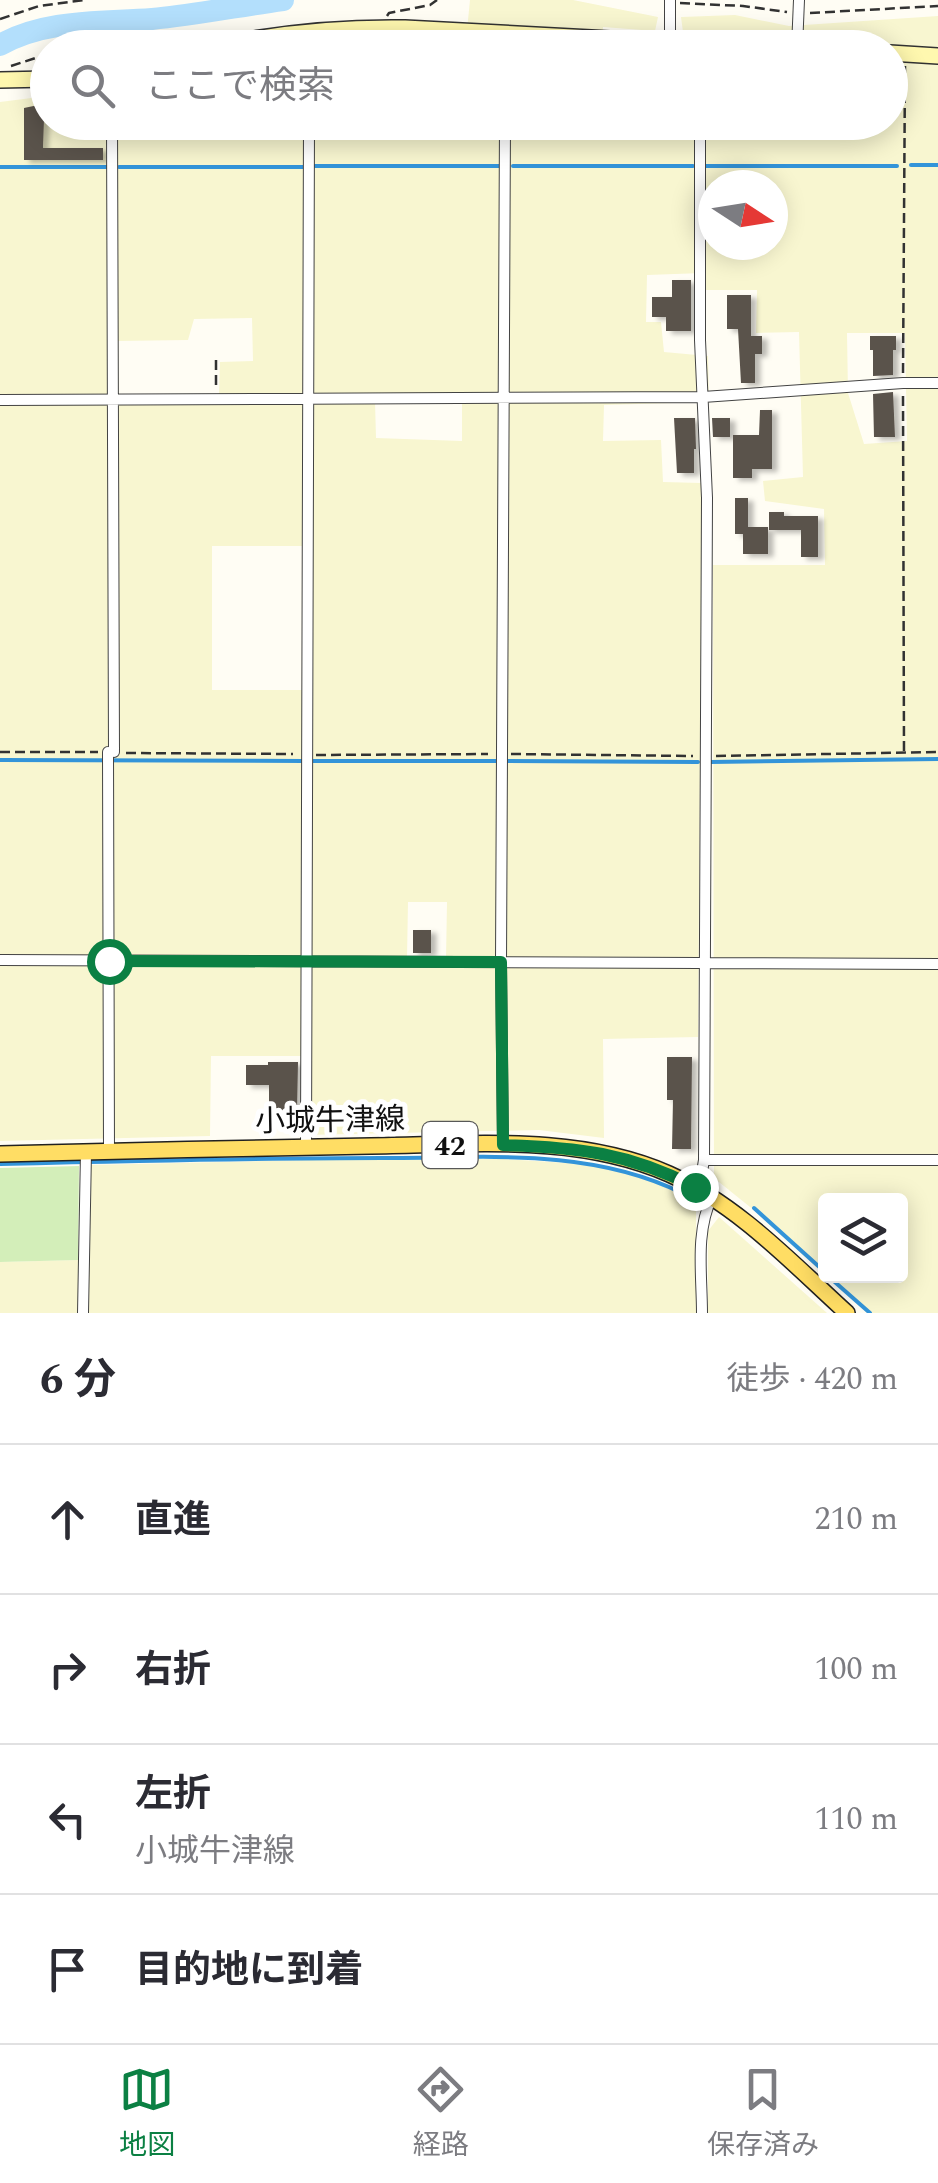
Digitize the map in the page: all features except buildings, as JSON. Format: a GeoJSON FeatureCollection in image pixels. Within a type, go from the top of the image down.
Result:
{"type":"FeatureCollection","features":[{"type":"Feature","properties":{"kind":"main road","name":"小城牛津線"},"geometry":{"type":"LineString","coordinates":[[0,1154],[85,1160],[109,1152],[503,1145],[554,1146],[622,1157],[671,1175],[712,1197],[744,1220],[848,1313]]}},
{"type":"Feature","properties":{"kind":"street"},"geometry":{"type":"LineString","coordinates":[[798,30],[799,0]]}},
{"type":"Feature","properties":{"kind":"street"},"geometry":{"type":"LineString","coordinates":[[670,1],[670,30]]}},
{"type":"Feature","properties":{"kind":"street"},"geometry":{"type":"LineString","coordinates":[[309,30],[401,30]]}},
{"type":"Feature","properties":{"kind":"street"},"geometry":{"type":"LineString","coordinates":[[908,54],[938,56]]}},
{"type":"Feature","properties":{"kind":"street"},"geometry":{"type":"LineString","coordinates":[[0,77],[30,78]]}},
{"type":"Feature","properties":{"kind":"street"},"geometry":{"type":"LineString","coordinates":[[109,1152],[112,140]]}},
{"type":"Feature","properties":{"kind":"street"},"geometry":{"type":"LineString","coordinates":[[306,1147],[309,140]]}},
{"type":"Feature","properties":{"kind":"street"},"geometry":{"type":"LineString","coordinates":[[503,1145],[506,140]]}},
{"type":"Feature","properties":{"kind":"street"},"geometry":{"type":"LineString","coordinates":[[695,1187],[704,1160],[707,498],[700,340],[700,140]]}},
{"type":"Feature","properties":{"kind":"street"},"geometry":{"type":"LineString","coordinates":[[0,400],[703,396],[938,383]]}},
{"type":"Feature","properties":{"kind":"street"},"geometry":{"type":"LineString","coordinates":[[0,960],[938,964]]}},
{"type":"Feature","properties":{"kind":"street"},"geometry":{"type":"LineString","coordinates":[[83,1313],[85,1160]]}},
{"type":"Feature","properties":{"kind":"street"},"geometry":{"type":"LineString","coordinates":[[704,1160],[938,1160]]}},
{"type":"Feature","properties":{"kind":"street"},"geometry":{"type":"LineString","coordinates":[[702,1313],[702,1232],[712,1197]]}},
{"type":"Feature","properties":{"kind":"path"},"geometry":{"type":"LineString","coordinates":[[0,19],[39,6],[84,0]]}},
{"type":"Feature","properties":{"kind":"path"},"geometry":{"type":"LineString","coordinates":[[380,28],[389,13],[437,0]]}},
{"type":"Feature","properties":{"kind":"path"},"geometry":{"type":"LineString","coordinates":[[0,77],[13,64],[30,59]]}},
{"type":"Feature","properties":{"kind":"path"},"geometry":{"type":"LineString","coordinates":[[899,140],[904,753]]}},
{"type":"Feature","properties":{"kind":"path"},"geometry":{"type":"LineString","coordinates":[[216,360],[216,398]]}},
{"type":"Feature","properties":{"kind":"path"},"geometry":{"type":"LineString","coordinates":[[0,752],[705,756],[938,752]]}},
{"type":"Feature","properties":{"kind":"shaded area"},"geometry":{"type":"Polygon","coordinates":[[[470,0],[573,0],[658,17],[655,30],[603,27],[467,30],[470,0]]]}},
{"type":"Feature","properties":{"kind":"shaded area"},"geometry":{"type":"Polygon","coordinates":[[[735,15],[789,26],[938,16],[938,1313],[867,1313],[834,1283],[908,1283],[908,1193],[818,1193],[818,1269],[714,1178],[713,565],[825,565],[824,509],[765,501],[763,481],[803,477],[799,332],[756,333],[757,290],[703,290],[703,273],[647,275],[646,322],[661,322],[664,352],[708,356],[709,402],[604,405],[603,441],[661,440],[663,482],[702,483],[698,1037],[603,1039],[604,1138],[539,1130],[303,1135],[303,1056],[211,1056],[210,1136],[0,1141],[0,102],[30,98],[30,140],[908,140],[908,30],[683,30],[681,17],[735,15]],[[252,318],[194,319],[188,340],[117,341],[117,394],[219,394],[220,362],[253,361],[252,318]],[[847,333],[848,393],[864,444],[907,441],[905,333],[847,333]],[[375,401],[376,438],[462,441],[462,403],[375,401]],[[212,546],[212,690],[305,690],[305,546],[212,546]],[[408,902],[407,958],[446,959],[447,902],[408,902]]]}},
{"type":"Feature","properties":{"kind":"shaded area"},"geometry":{"type":"Polygon","coordinates":[[[504,1159],[623,1171],[696,1202],[696,1313],[88,1313],[90,1165],[504,1159]]]}},
{"type":"Feature","properties":{"kind":"shaded area"},"geometry":{"type":"Polygon","coordinates":[[[719,1217],[827,1313],[708,1313],[708,1231],[719,1217]]]}},
{"type":"Feature","properties":{"kind":"shaded area"},"geometry":{"type":"Polygon","coordinates":[[[78,1260],[78,1313],[0,1313],[0,1262],[78,1260]]]}},
{"type":"Feature","properties":{"kind":"green space"},"geometry":{"type":"Polygon","coordinates":[[[79,1166],[78,1260],[0,1262],[0,1168],[79,1166]]]}},
{"type":"Feature","properties":{"kind":"waterway"},"geometry":{"type":"LineString","coordinates":[[40,30],[283,0]]}},
{"type":"Feature","properties":{"kind":"waterway"},"geometry":{"type":"LineString","coordinates":[[0,45],[30,33]]}},
{"type":"Feature","properties":{"kind":"waterway"},"geometry":{"type":"LineString","coordinates":[[911,165],[938,165]]}},
{"type":"Feature","properties":{"kind":"waterway"},"geometry":{"type":"LineString","coordinates":[[315,166],[499,166]]}},
{"type":"Feature","properties":{"kind":"waterway"},"geometry":{"type":"LineString","coordinates":[[513,166],[693,166]]}},
{"type":"Feature","properties":{"kind":"waterway"},"geometry":{"type":"LineString","coordinates":[[704,166],[897,166]]}},
{"type":"Feature","properties":{"kind":"waterway"},"geometry":{"type":"LineString","coordinates":[[0,167],[107,167]]}},
{"type":"Feature","properties":{"kind":"waterway"},"geometry":{"type":"LineString","coordinates":[[119,167],[303,167]]}},
{"type":"Feature","properties":{"kind":"waterway"},"geometry":{"type":"LineString","coordinates":[[710,762],[938,759]]}},
{"type":"Feature","properties":{"kind":"waterway"},"geometry":{"type":"LineString","coordinates":[[0,760],[304,761]]}},
{"type":"Feature","properties":{"kind":"waterway"},"geometry":{"type":"LineString","coordinates":[[312,761],[497,761]]}},
{"type":"Feature","properties":{"kind":"waterway"},"geometry":{"type":"LineString","coordinates":[[507,761],[698,762]]}},
{"type":"Feature","properties":{"kind":"waterway"},"geometry":{"type":"LineString","coordinates":[[0,1164],[535,1158],[610,1168],[682,1193]]}},
{"type":"Feature","properties":{"kind":"waterway"},"geometry":{"type":"LineString","coordinates":[[754,1208],[818,1266]]}},
{"type":"Feature","properties":{"kind":"waterway"},"geometry":{"type":"LineString","coordinates":[[836,1283],[870,1313]]}},
{"type":"Feature","properties":{"kind":"route"},"geometry":{"type":"LineString","coordinates":[[109,961],[501,962],[503,1145],[590,1150],[649,1166],[695,1187]]}}]}
